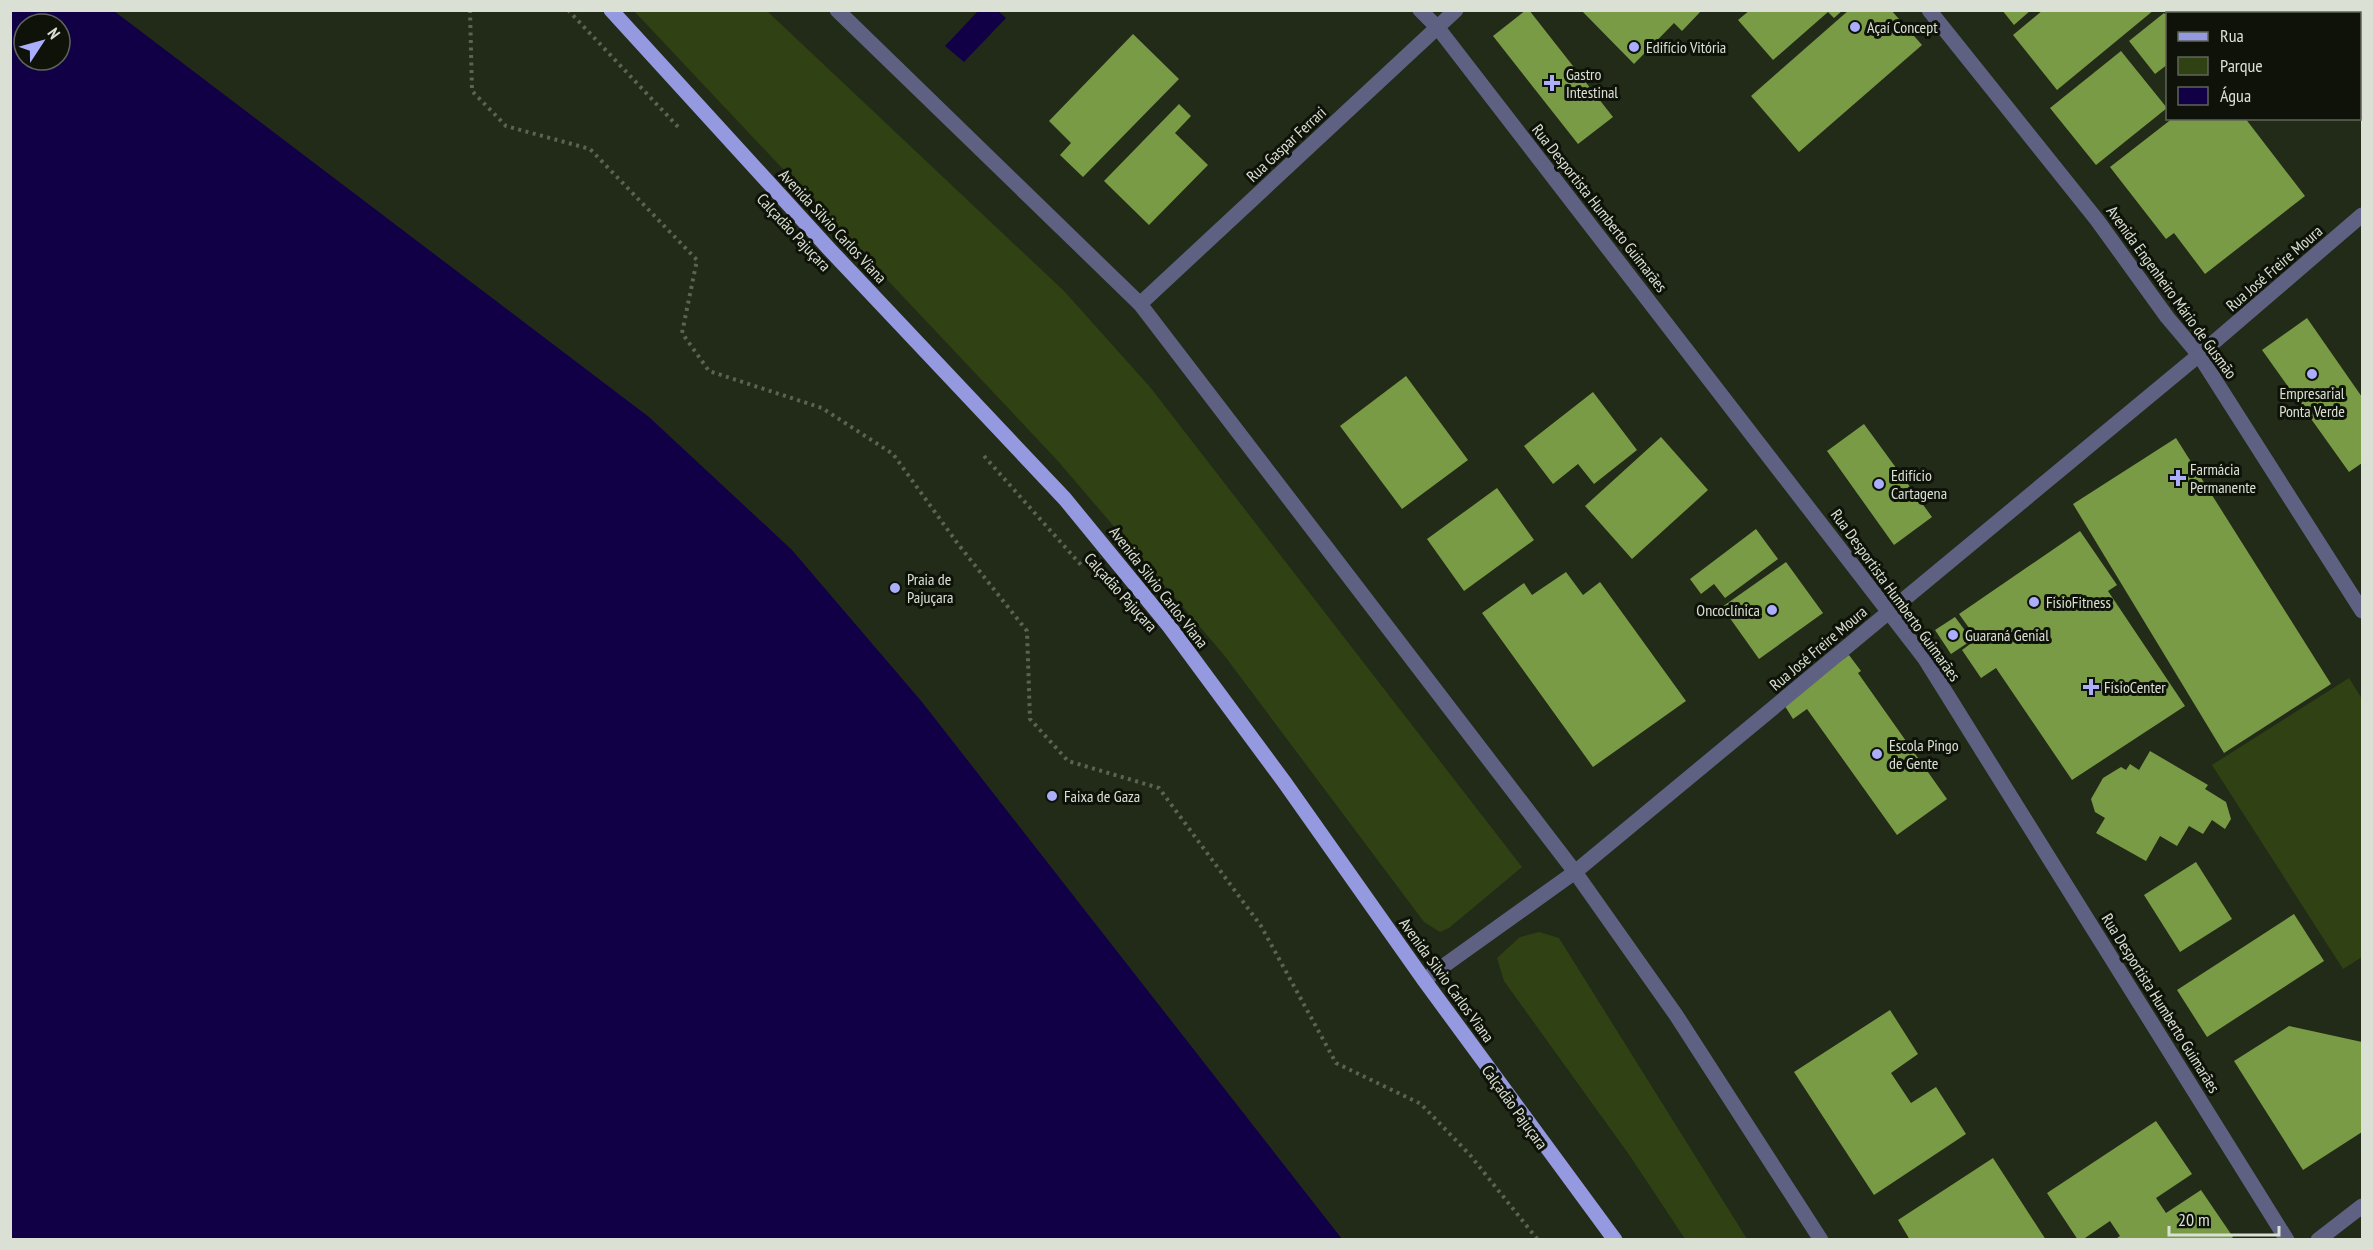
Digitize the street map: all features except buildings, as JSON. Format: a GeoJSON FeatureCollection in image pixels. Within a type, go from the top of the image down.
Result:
{"type":"FeatureCollection","features":[{"type":"Feature","properties":{"kind":"main road","name":"Avenida Silvio Carlos Viana"},"geometry":{"type":"LineString","coordinates":[[611,10],[831,250],[1065,499],[1176,635],[1285,783],[1424,980],[1615,1239]]}},
{"type":"Feature","properties":{"kind":"street"},"geometry":{"type":"LineString","coordinates":[[837,10],[1140,304],[1575,872],[1676,1015],[1821,1239]]}},
{"type":"Feature","properties":{"kind":"street","name":"Rua Desportista Humberto Guimarães"},"geometry":{"type":"LineString","coordinates":[[1420,10],[1438,28],[1925,659],[2288,1239]]}},
{"type":"Feature","properties":{"kind":"street","name":"Rua Gaspar Ferrari"},"geometry":{"type":"LineString","coordinates":[[1140,304],[1456,10]]}},
{"type":"Feature","properties":{"kind":"street","name":"Avenida Engenheiro Mário de Gusmão"},"geometry":{"type":"LineString","coordinates":[[1929,10],[2097,220],[2167,317],[2199,355],[2362,611]]}},
{"type":"Feature","properties":{"kind":"street","name":"Rua José Freire Moura"},"geometry":{"type":"LineString","coordinates":[[1424,980],[1575,872],[2199,355],[2362,215]]}},
{"type":"Feature","properties":{"kind":"street"},"geometry":{"type":"LineString","coordinates":[[2318,1239],[2362,1206]]}},
{"type":"Feature","properties":{"kind":"path"},"geometry":{"type":"LineString","coordinates":[[470,10],[472,91],[506,126],[590,150],[697,260],[682,333],[709,371],[822,408],[893,454],[958,544],[1027,631],[1030,719],[1068,761],[1159,788],[1261,926],[1336,1063],[1421,1104],[1470,1155],[1538,1239]]}},
{"type":"Feature","properties":{"kind":"path"},"geometry":{"type":"LineString","coordinates":[[568,10],[683,133]]}},
{"type":"Feature","properties":{"kind":"path","name":"Calçadão Pajuçara"},"geometry":{"type":"LineString","coordinates":[[977,448],[1088,572]]}},
{"type":"Feature","properties":{"kind":"green space"},"geometry":{"type":"Polygon","coordinates":[[[634,11],[767,11],[1064,291],[1150,387],[1522,867],[1449,928],[1440,932],[1424,922],[1224,655],[1057,460],[634,11]]]}},
{"type":"Feature","properties":{"kind":"green space"},"geometry":{"type":"Polygon","coordinates":[[[2349,678],[2362,699],[2362,957],[2343,969],[2212,765],[2349,678]]]}},
{"type":"Feature","properties":{"kind":"green space"},"geometry":{"type":"Polygon","coordinates":[[[1539,932],[1559,938],[1747,1239],[1685,1239],[1630,1156],[1504,981],[1497,958],[1520,937],[1539,932]]]}},
{"type":"Feature","properties":{"kind":"water"},"geometry":{"type":"Polygon","coordinates":[[[979,10],[998,11],[1006,18],[964,62],[945,46],[979,10]]]}},
{"type":"Feature","properties":{"kind":"water"},"geometry":{"type":"Polygon","coordinates":[[[10,11],[114,11],[649,417],[792,550],[922,702],[1342,1239],[11,1239],[10,11]]]}},
{"type":"Feature","properties":{"kind":"place","name":"Açaí Concept"},"geometry":{"type":"Point","coordinates":[1855,27]}},
{"type":"Feature","properties":{"kind":"place","name":"Edifício Vitória"},"geometry":{"type":"Point","coordinates":[1634,47]}},
{"type":"Feature","properties":{"kind":"place","name":"Gastro Intestinal"},"geometry":{"type":"Point","coordinates":[1552,83]}},
{"type":"Feature","properties":{"kind":"place","name":"Empresarial Ponta Verde"},"geometry":{"type":"Point","coordinates":[2312,374]}},
{"type":"Feature","properties":{"kind":"place","name":"Farmácia Permanente"},"geometry":{"type":"Point","coordinates":[2178,478]}},
{"type":"Feature","properties":{"kind":"place","name":"Edifício Cartagena"},"geometry":{"type":"Point","coordinates":[1879,484]}},
{"type":"Feature","properties":{"kind":"place","name":"Praia de Pajuçara"},"geometry":{"type":"Point","coordinates":[895,588]}},
{"type":"Feature","properties":{"kind":"place","name":"FisioFitness"},"geometry":{"type":"Point","coordinates":[2034,602]}},
{"type":"Feature","properties":{"kind":"place","name":"Oncoclínica"},"geometry":{"type":"Point","coordinates":[1772,610]}},
{"type":"Feature","properties":{"kind":"place","name":"Guaraná Genial"},"geometry":{"type":"Point","coordinates":[1953,635]}},
{"type":"Feature","properties":{"kind":"place","name":"FisioCenter"},"geometry":{"type":"Point","coordinates":[2091,687]}},
{"type":"Feature","properties":{"kind":"place","name":"Escola Pingo de Gente"},"geometry":{"type":"Point","coordinates":[1877,754]}},
{"type":"Feature","properties":{"kind":"place","name":"Faixa de Gaza"},"geometry":{"type":"Point","coordinates":[1052,796]}}]}
